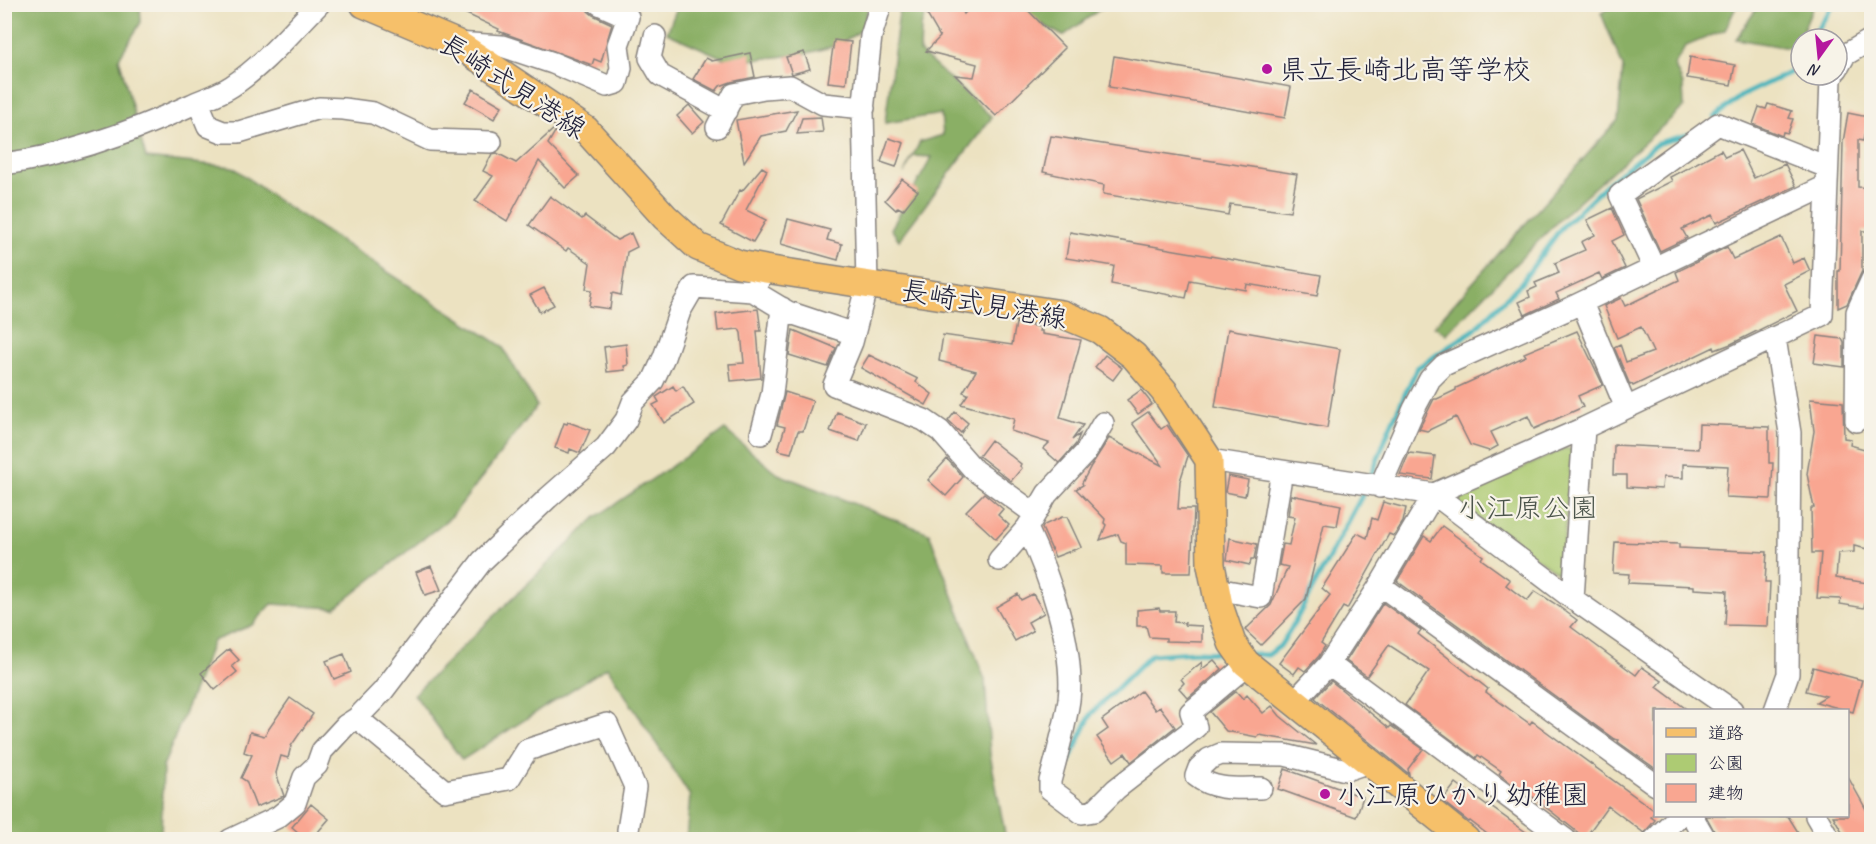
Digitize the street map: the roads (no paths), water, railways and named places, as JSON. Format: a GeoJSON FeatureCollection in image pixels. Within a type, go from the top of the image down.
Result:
{"type":"FeatureCollection","features":[{"type":"Feature","properties":{"kind":"main road","name":"長崎式見港線"},"geometry":{"type":"LineString","coordinates":[[364,4],[456,43],[586,130],[665,217],[698,247],[739,264],[759,280],[867,284],[1062,314],[1100,330],[1134,356],[1164,391],[1209,460]]}},
{"type":"Feature","properties":{"kind":"main road"},"geometry":{"type":"LineString","coordinates":[[1209,460],[1212,565],[1216,589],[1219,606],[1242,657],[1294,702],[1466,840]]}},
{"type":"Feature","properties":{"kind":"street"},"geometry":{"type":"LineString","coordinates":[[4,164],[31,160],[104,141],[158,120],[232,86],[286,39],[319,4]]}},
{"type":"Feature","properties":{"kind":"street"},"geometry":{"type":"LineString","coordinates":[[456,43],[502,46],[553,63],[608,86],[617,83],[621,68],[618,45],[628,17],[599,4]]}},
{"type":"Feature","properties":{"kind":"street"},"geometry":{"type":"LineString","coordinates":[[881,4],[871,36],[864,108],[867,284],[854,334],[834,385],[924,420],[940,431],[974,470],[1031,521],[1051,587],[1068,656],[1069,699],[1050,789],[1082,813],[1094,811],[1116,789],[1196,727],[1191,712],[1242,657]]}},
{"type":"Feature","properties":{"kind":"street"},"geometry":{"type":"LineString","coordinates":[[655,36],[650,58],[660,75],[722,119],[734,94],[764,88],[790,86],[823,104],[864,108]]}},
{"type":"Feature","properties":{"kind":"street"},"geometry":{"type":"LineString","coordinates":[[1849,53],[1872,39]]}},
{"type":"Feature","properties":{"kind":"street"},"geometry":{"type":"LineString","coordinates":[[1822,315],[1831,87]]}},
{"type":"Feature","properties":{"kind":"street"},"geometry":{"type":"LineString","coordinates":[[198,102],[208,126],[223,132],[239,132],[320,108],[328,108],[373,113],[430,140],[491,142]]}},
{"type":"Feature","properties":{"kind":"street"},"geometry":{"type":"LineString","coordinates":[[1654,268],[1620,195],[1718,124],[1827,177]]}},
{"type":"Feature","properties":{"kind":"street"},"geometry":{"type":"LineString","coordinates":[[1380,487],[1414,409],[1430,379],[1444,366],[1654,268],[1827,177]]}},
{"type":"Feature","properties":{"kind":"street"},"geometry":{"type":"LineString","coordinates":[[1856,421],[1864,316],[1872,279]]}},
{"type":"Feature","properties":{"kind":"street"},"geometry":{"type":"LineString","coordinates":[[230,840],[278,817],[295,804],[304,777],[317,765],[322,752],[345,725],[357,718],[383,691],[482,561],[606,447],[626,420],[633,402],[653,381],[680,311],[694,286],[759,280],[782,308],[854,334]]}},
{"type":"Feature","properties":{"kind":"street"},"geometry":{"type":"LineString","coordinates":[[1582,303],[1626,408]]}},
{"type":"Feature","properties":{"kind":"street"},"geometry":{"type":"LineString","coordinates":[[761,434],[772,394],[782,308]]}},
{"type":"Feature","properties":{"kind":"street"},"geometry":{"type":"LineString","coordinates":[[1294,702],[1329,664],[1380,585],[1434,494],[1584,428],[1822,315],[1864,316]]}},
{"type":"Feature","properties":{"kind":"street"},"geometry":{"type":"LineString","coordinates":[[1775,338],[1790,433],[1788,674],[1776,709]]}},
{"type":"Feature","properties":{"kind":"street"},"geometry":{"type":"LineString","coordinates":[[999,560],[1031,521],[1047,494],[1086,452],[1103,423]]}},
{"type":"Feature","properties":{"kind":"street"},"geometry":{"type":"LineString","coordinates":[[1573,599],[1584,428]]}},
{"type":"Feature","properties":{"kind":"street"},"geometry":{"type":"LineString","coordinates":[[1209,460],[1434,494],[1573,599],[1729,709]]}},
{"type":"Feature","properties":{"kind":"street"},"geometry":{"type":"LineString","coordinates":[[1216,589],[1261,597],[1282,471]]}},
{"type":"Feature","properties":{"kind":"street"},"geometry":{"type":"LineString","coordinates":[[1380,585],[1654,784]]}},
{"type":"Feature","properties":{"kind":"street"},"geometry":{"type":"LineString","coordinates":[[1329,664],[1566,840]]}},
{"type":"Feature","properties":{"kind":"street"},"geometry":{"type":"LineString","coordinates":[[357,718],[445,791],[509,779],[527,750],[607,724],[635,787],[628,830]]}},
{"type":"Feature","properties":{"kind":"street"},"geometry":{"type":"LineString","coordinates":[[1261,788],[1218,787],[1205,783],[1196,776],[1199,768],[1221,754],[1285,754],[1346,770],[1369,762]]}},
{"type":"Feature","properties":{"kind":"street"},"geometry":{"type":"LineString","coordinates":[[1654,840],[1677,817]]}},
{"type":"Feature","properties":{"kind":"street"},"geometry":{"type":"LineString","coordinates":[[1693,817],[1706,840]]}},
{"type":"Feature","properties":{"kind":"street"},"geometry":{"type":"LineString","coordinates":[[1817,817],[1830,840]]}},
{"type":"Feature","properties":{"kind":"waterway"},"geometry":{"type":"LineString","coordinates":[[1819,27],[1834,4]]}},
{"type":"Feature","properties":{"kind":"waterway"},"geometry":{"type":"LineString","coordinates":[[1715,117],[1741,96],[1789,73]]}},
{"type":"Feature","properties":{"kind":"waterway"},"geometry":{"type":"LineString","coordinates":[[1370,479],[1390,427],[1417,368],[1474,330],[1521,283],[1562,227],[1606,185],[1658,143],[1688,135]]}},
{"type":"Feature","properties":{"kind":"waterway"},"geometry":{"type":"LineString","coordinates":[[1251,654],[1268,655],[1280,646],[1365,490]]}},
{"type":"Feature","properties":{"kind":"waterway"},"geometry":{"type":"LineString","coordinates":[[1063,774],[1091,714],[1151,655],[1194,652],[1227,653]]}},
{"type":"Feature","properties":{"kind":"place","name":"県立長崎北高等学校"},"geometry":{"type":"Point","coordinates":[1267,69]}},
{"type":"Feature","properties":{"kind":"place","name":"小江原ひかり幼稚園"},"geometry":{"type":"Point","coordinates":[1325,794]}},
{"type":"Feature","properties":{"kind":"park label","name":"小江原公園"},"geometry":{"type":"Point","coordinates":[1528,507]}}]}
